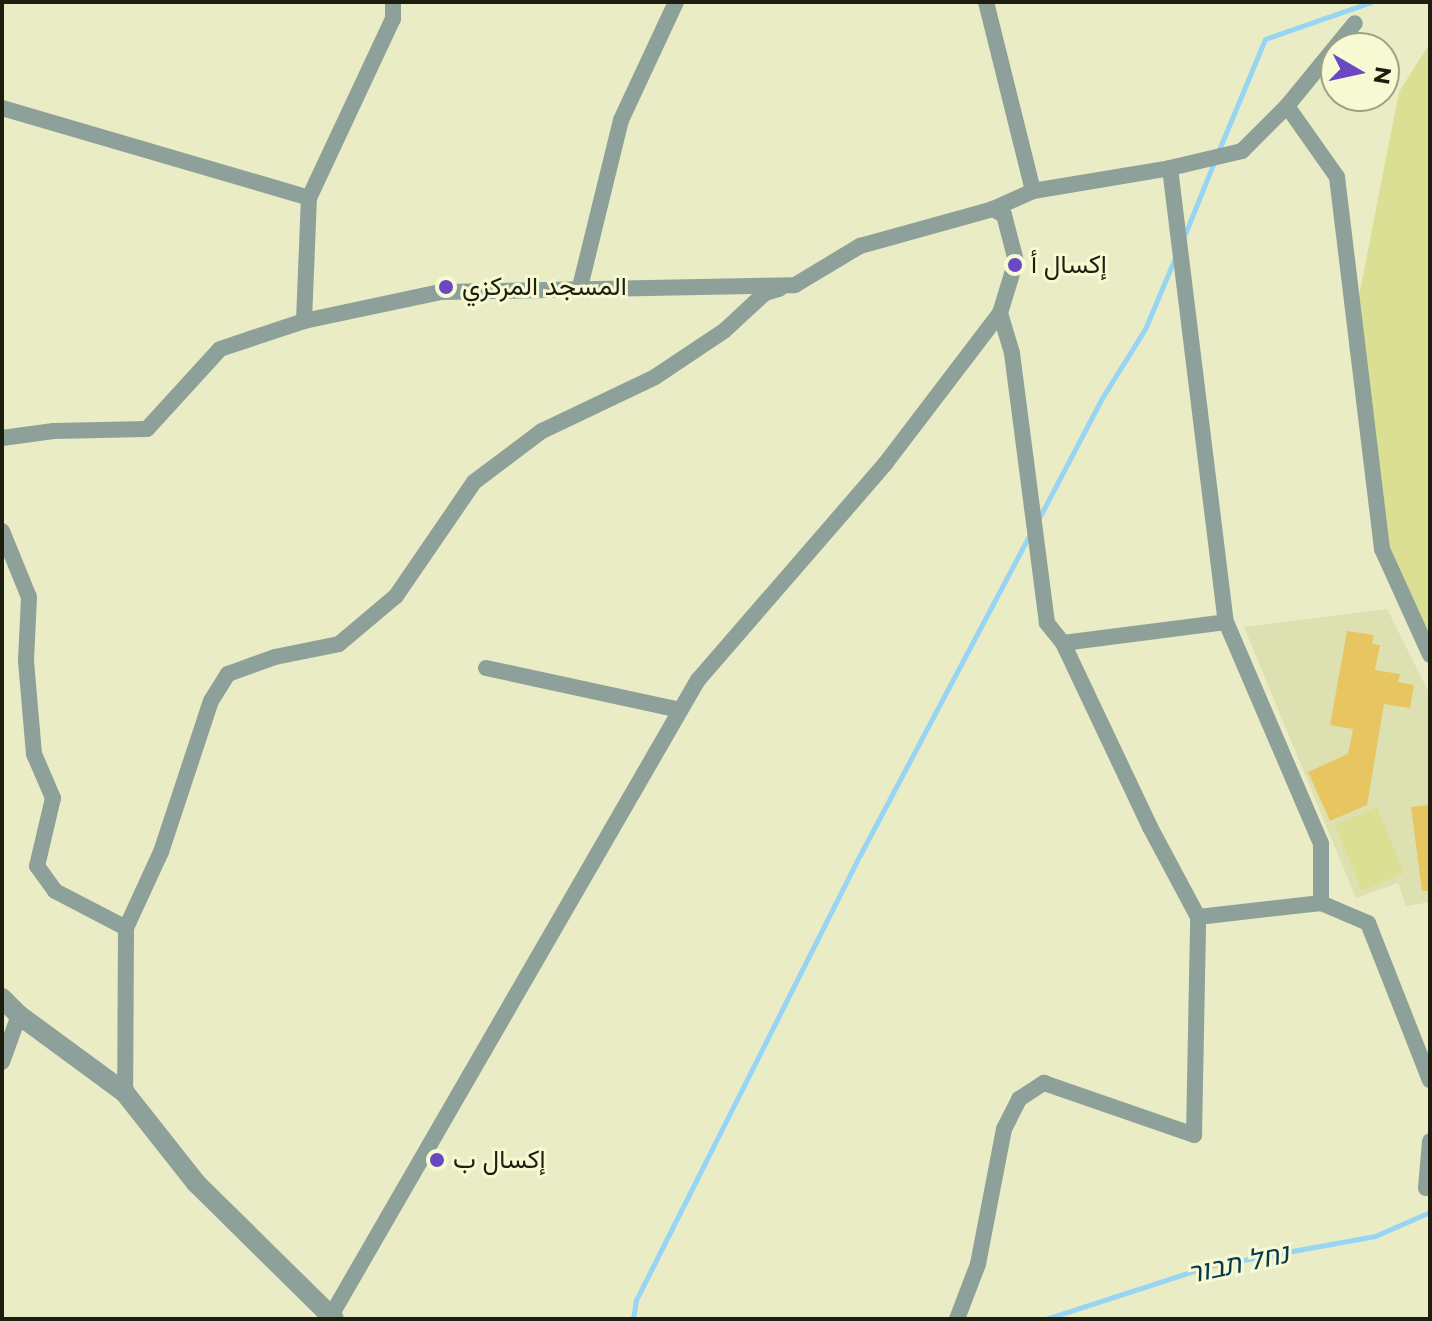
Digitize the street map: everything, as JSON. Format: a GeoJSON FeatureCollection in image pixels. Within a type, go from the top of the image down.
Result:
{"type":"FeatureCollection","features":[{"type":"Feature","properties":{"kind":"street"},"geometry":{"type":"LineString","coordinates":[[304,321],[309,198],[393,19],[393,2]]}},
{"type":"Feature","properties":{"kind":"street"},"geometry":{"type":"LineString","coordinates":[[580,287],[621,120],[676,2]]}},
{"type":"Feature","properties":{"kind":"street"},"geometry":{"type":"LineString","coordinates":[[986,2],[1033,191]]}},
{"type":"Feature","properties":{"kind":"street"},"geometry":{"type":"LineString","coordinates":[[125,1093],[126,928],[161,852],[211,701],[228,674],[275,657],[339,644],[396,596],[474,482],[542,431],[655,377],[724,331],[765,293],[795,285],[860,246],[993,209],[1033,191],[1170,168],[1242,151],[1287,106],[1355,23]]}},
{"type":"Feature","properties":{"kind":"street"},"geometry":{"type":"LineString","coordinates":[[1287,106],[1337,177],[1382,549],[1430,655]]}},
{"type":"Feature","properties":{"kind":"street"},"geometry":{"type":"LineString","coordinates":[[2,108],[309,198]]}},
{"type":"Feature","properties":{"kind":"street"},"geometry":{"type":"LineString","coordinates":[[1170,168],[1226,622],[1321,844],[1321,903]]}},
{"type":"Feature","properties":{"kind":"street"},"geometry":{"type":"LineString","coordinates":[[2,998],[19,1015],[125,1093],[196,1183],[331,1318],[698,680],[885,464],[1000,313],[1016,261],[1004,215],[993,209]]}},
{"type":"Feature","properties":{"kind":"street"},"geometry":{"type":"LineString","coordinates":[[2,438],[54,431],[147,429],[220,349],[304,321],[440,292],[795,285]]}},
{"type":"Feature","properties":{"kind":"street"},"geometry":{"type":"LineString","coordinates":[[957,1319],[978,1264],[1004,1129],[1019,1099],[1044,1083],[1194,1135],[1198,917],[1150,827],[1063,643],[1047,623],[1012,353],[1000,313]]}},
{"type":"Feature","properties":{"kind":"street"},"geometry":{"type":"LineString","coordinates":[[2,531],[29,597],[26,661],[34,754],[53,798],[37,866],[55,891],[126,928]]}},
{"type":"Feature","properties":{"kind":"street"},"geometry":{"type":"LineString","coordinates":[[1063,643],[1226,622]]}},
{"type":"Feature","properties":{"kind":"street"},"geometry":{"type":"LineString","coordinates":[[486,668],[680,710]]}},
{"type":"Feature","properties":{"kind":"street"},"geometry":{"type":"LineString","coordinates":[[1198,917],[1321,903],[1368,923],[1430,1080]]}},
{"type":"Feature","properties":{"kind":"street"},"geometry":{"type":"LineString","coordinates":[[2,1062],[19,1015]]}},
{"type":"Feature","properties":{"kind":"street"},"geometry":{"type":"LineString","coordinates":[[1426,1188],[1430,1141]]}},
{"type":"Feature","properties":{"kind":"shaded area"},"geometry":{"type":"Polygon","coordinates":[[[1430,43],[1430,661],[1395,588],[1349,347],[1395,112],[1400,112],[1400,90],[1430,43]]]}},
{"type":"Feature","properties":{"kind":"shaded area"},"geometry":{"type":"Polygon","coordinates":[[[1387,609],[1430,695],[1430,902],[1406,906],[1398,883],[1356,898],[1244,627],[1387,609]]]}},
{"type":"Feature","properties":{"kind":"shaded area"},"geometry":{"type":"Polygon","coordinates":[[[1377,807],[1404,873],[1362,891],[1335,825],[1377,807]]]}},
{"type":"Feature","properties":{"kind":"building"},"geometry":{"type":"Polygon","coordinates":[[[1347,631],[1374,635],[1372,644],[1380,645],[1375,670],[1400,674],[1398,682],[1414,685],[1410,708],[1384,704],[1367,805],[1330,821],[1308,772],[1348,754],[1353,729],[1330,725],[1347,631]]]}},
{"type":"Feature","properties":{"kind":"building"},"geometry":{"type":"Polygon","coordinates":[[[1430,805],[1430,891],[1422,891],[1411,807],[1430,805]]]}},
{"type":"Feature","properties":{"kind":"waterway"},"geometry":{"type":"LineString","coordinates":[[1218,152],[1265,39],[1371,2]]}},
{"type":"Feature","properties":{"kind":"waterway"},"geometry":{"type":"LineString","coordinates":[[1185,234],[1214,162]]}},
{"type":"Feature","properties":{"kind":"waterway"},"geometry":{"type":"LineString","coordinates":[[1039,518],[1102,398],[1145,329],[1175,258]]}},
{"type":"Feature","properties":{"kind":"waterway"},"geometry":{"type":"LineString","coordinates":[[633,1319],[636,1300],[860,855],[1030,534]]}},
{"type":"Feature","properties":{"kind":"waterway","name":"נחל תבור"},"geometry":{"type":"LineString","coordinates":[[1046,1319],[1209,1266],[1375,1236],[1430,1212]]}},
{"type":"Feature","properties":{"kind":"place","name":"إكسال أ"},"geometry":{"type":"Point","coordinates":[1015,265]}},
{"type":"Feature","properties":{"kind":"place","name":"المسجد المركزي"},"geometry":{"type":"Point","coordinates":[446,287]}},
{"type":"Feature","properties":{"kind":"place","name":"إكسال ب"},"geometry":{"type":"Point","coordinates":[437,1160]}}]}
